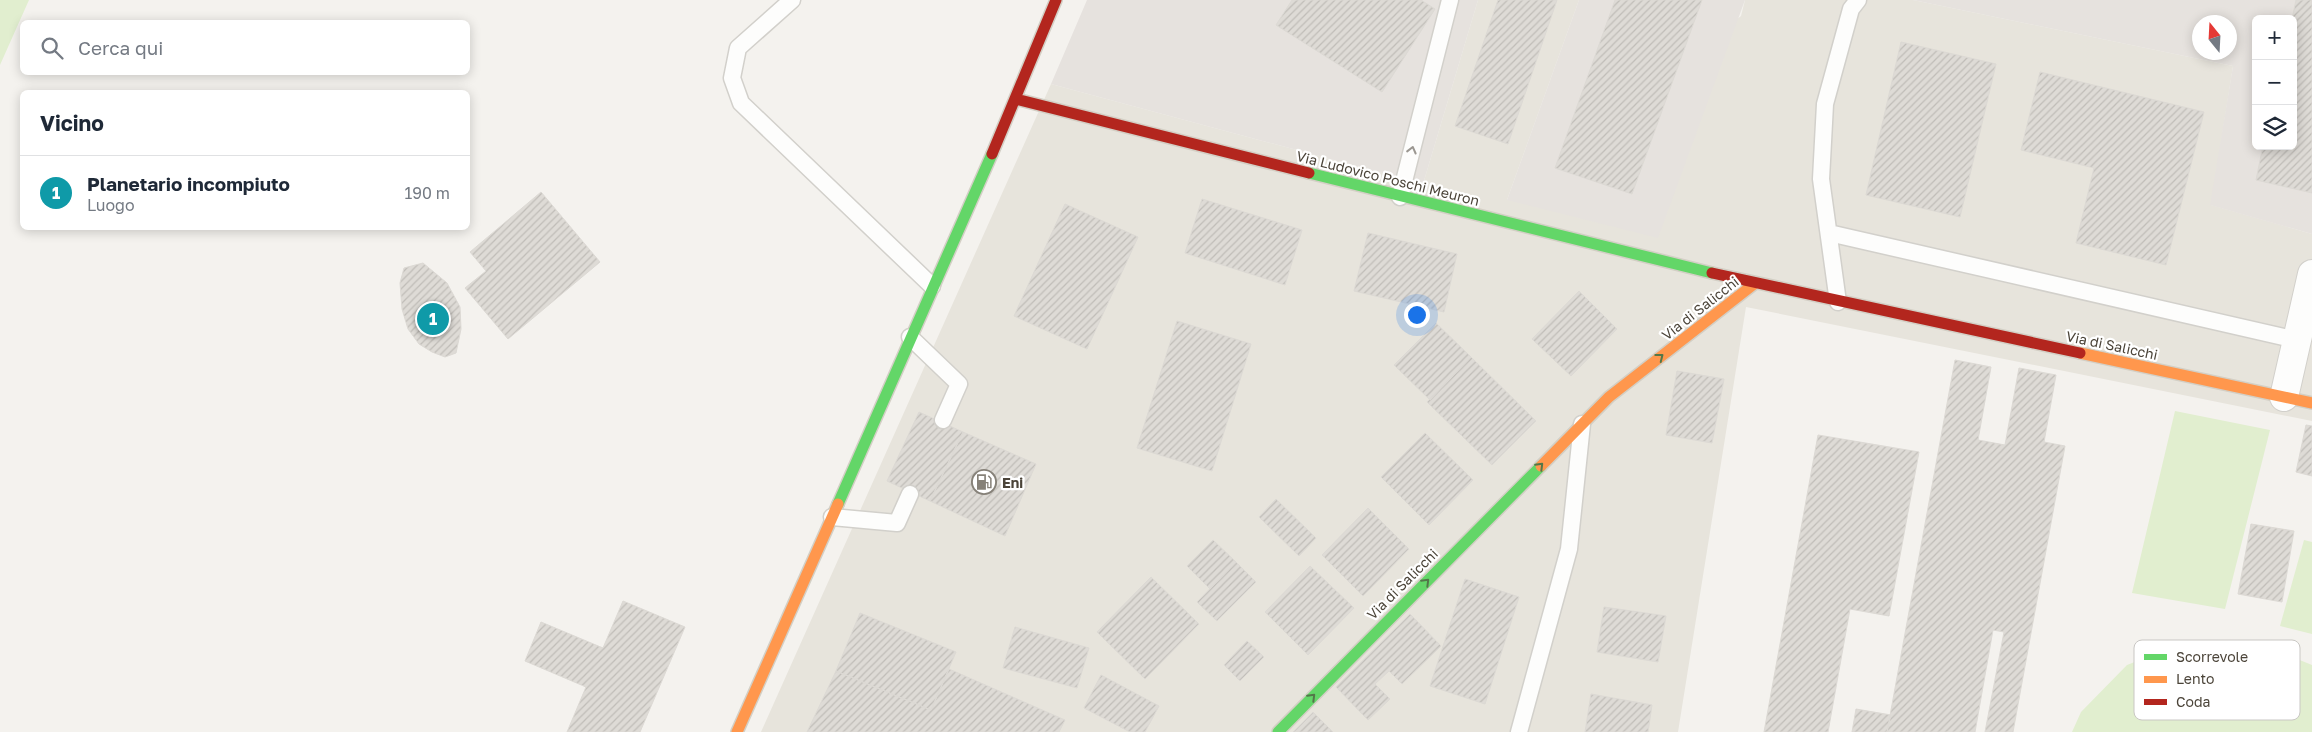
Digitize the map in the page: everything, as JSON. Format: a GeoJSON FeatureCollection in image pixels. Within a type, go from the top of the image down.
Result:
{"type":"FeatureCollection","features":[{"type":"Feature","properties":{"kind":"street"},"geometry":{"type":"LineString","coordinates":[[737,732],[1016,99],[1056,0]]}},
{"type":"Feature","properties":{"kind":"street","name":"Via Ludovico Poschi Meuron"},"geometry":{"type":"LineString","coordinates":[[1016,99],[1400,197],[1754,284]]}},
{"type":"Feature","properties":{"kind":"street"},"geometry":{"type":"LineString","coordinates":[[2284,397],[2312,274]]}},
{"type":"Feature","properties":{"kind":"street","name":"Via di Salicchi"},"geometry":{"type":"LineString","coordinates":[[1278,732],[1609,397],[1754,284],[2312,403]]}},
{"type":"Feature","properties":{"kind":"lane"},"geometry":{"type":"LineString","coordinates":[[792,0],[738,48],[732,78],[741,103],[932,286]]}},
{"type":"Feature","properties":{"kind":"lane"},"geometry":{"type":"LineString","coordinates":[[1400,197],[1450,0]]}},
{"type":"Feature","properties":{"kind":"lane"},"geometry":{"type":"LineString","coordinates":[[1838,302],[1821,179],[1825,104],[1852,9],[1858,0]]}},
{"type":"Feature","properties":{"kind":"lane"},"geometry":{"type":"LineString","coordinates":[[1829,234],[2297,340]]}},
{"type":"Feature","properties":{"kind":"lane"},"geometry":{"type":"LineString","coordinates":[[910,337],[959,384],[943,420]]}},
{"type":"Feature","properties":{"kind":"lane"},"geometry":{"type":"LineString","coordinates":[[1518,732],[1569,548],[1582,424]]}},
{"type":"Feature","properties":{"kind":"lane"},"geometry":{"type":"LineString","coordinates":[[832,517],[897,524],[910,494]]}},
{"type":"Feature","properties":{"kind":"shaded area"},"geometry":{"type":"Polygon","coordinates":[[[1087,0],[1478,0],[1423,184],[1051,84],[1087,0]]]}},
{"type":"Feature","properties":{"kind":"shaded area"},"geometry":{"type":"Polygon","coordinates":[[[1478,0],[1579,0],[1507,200],[1741,16],[1745,0],[1913,0],[2192,58],[2192,60],[2204,60],[2233,66],[2211,205],[2312,234],[2312,421],[1746,307],[1678,732],[761,732],[1051,84],[1423,184],[1478,0]]]}},
{"type":"Feature","properties":{"kind":"shaded area"},"geometry":{"type":"Polygon","coordinates":[[[1579,0],[1745,0],[1658,238],[1507,200],[1579,0]]]}},
{"type":"Feature","properties":{"kind":"shaded area"},"geometry":{"type":"Polygon","coordinates":[[[1913,0],[2312,0],[2312,234],[2210,205],[2233,66],[2204,60],[2237,60],[2237,15],[2192,15],[2192,58],[1913,0]]]}},
{"type":"Feature","properties":{"kind":"green space"},"geometry":{"type":"Polygon","coordinates":[[[0,0],[29,0],[20,20],[0,65],[0,0]]]}},
{"type":"Feature","properties":{"kind":"green space"},"geometry":{"type":"Polygon","coordinates":[[[2175,411],[2270,430],[2225,609],[2132,593],[2175,411]]]}},
{"type":"Feature","properties":{"kind":"green space"},"geometry":{"type":"Polygon","coordinates":[[[2304,540],[2312,542],[2312,634],[2280,626],[2304,540]]]}},
{"type":"Feature","properties":{"kind":"green space"},"geometry":{"type":"Polygon","coordinates":[[[2300,660],[2312,665],[2312,732],[2072,732],[2081,712],[2127,665],[2134,662],[2134,720],[2300,720],[2300,660]]]}},
{"type":"Feature","properties":{"kind":"building"},"geometry":{"type":"Polygon","coordinates":[[[1292,0],[1421,0],[1435,9],[1382,92],[1276,25],[1292,0]]]}},
{"type":"Feature","properties":{"kind":"building"},"geometry":{"type":"Polygon","coordinates":[[[1498,0],[1557,0],[1508,144],[1455,126],[1498,0]]]}},
{"type":"Feature","properties":{"kind":"building"},"geometry":{"type":"Polygon","coordinates":[[[1615,0],[1702,0],[1632,194],[1555,168],[1615,0]]]}},
{"type":"Feature","properties":{"kind":"building"},"geometry":{"type":"Polygon","coordinates":[[[2296,0],[2312,0],[2312,193],[2256,180],[2262,150],[2297,150],[2297,15],[2293,15],[2296,0]]]}},
{"type":"Feature","properties":{"kind":"building"},"geometry":{"type":"Polygon","coordinates":[[[1901,42],[1996,64],[1960,217],[1866,195],[1901,42]]]}},
{"type":"Feature","properties":{"kind":"building"},"geometry":{"type":"Polygon","coordinates":[[[2040,72],[2204,112],[2166,265],[2076,243],[2094,168],[2021,150],[2040,72]]]}},
{"type":"Feature","properties":{"kind":"building"},"geometry":{"type":"Polygon","coordinates":[[[541,192],[600,262],[508,339],[465,288],[486,271],[470,252],[541,192]]]}},
{"type":"Feature","properties":{"kind":"building"},"geometry":{"type":"Polygon","coordinates":[[[1202,199],[1302,230],[1285,285],[1185,253],[1202,199]]]}},
{"type":"Feature","properties":{"kind":"building"},"geometry":{"type":"Polygon","coordinates":[[[1065,204],[1138,237],[1087,349],[1014,316],[1065,204]]]}},
{"type":"Feature","properties":{"kind":"building"},"geometry":{"type":"Polygon","coordinates":[[[1368,233],[1457,254],[1444,312],[1354,291],[1368,233]]]}},
{"type":"Feature","properties":{"kind":"building"},"geometry":{"type":"Polygon","coordinates":[[[423,263],[447,283],[460,307],[461,329],[456,353],[445,357],[419,344],[408,329],[402,309],[400,283],[404,268],[423,263]]]}},
{"type":"Feature","properties":{"kind":"building"},"geometry":{"type":"Polygon","coordinates":[[[1579,291],[1617,329],[1571,376],[1532,339],[1579,291]]]}},
{"type":"Feature","properties":{"kind":"building"},"geometry":{"type":"Polygon","coordinates":[[[1177,321],[1251,344],[1212,471],[1137,448],[1177,321]]]}},
{"type":"Feature","properties":{"kind":"building"},"geometry":{"type":"Polygon","coordinates":[[[1436,323],[1471,357],[1430,400],[1394,365],[1436,323]]]}},
{"type":"Feature","properties":{"kind":"building"},"geometry":{"type":"Polygon","coordinates":[[[1471,357],[1536,421],[1492,465],[1427,402],[1471,357]]]}},
{"type":"Feature","properties":{"kind":"building"},"geometry":{"type":"Polygon","coordinates":[[[1955,360],[1991,367],[1978,440],[2005,445],[2019,368],[2056,375],[2044,442],[2065,446],[2013,732],[1985,732],[2004,632],[1993,630],[1975,732],[1887,732],[1955,360]]]}},
{"type":"Feature","properties":{"kind":"building"},"geometry":{"type":"Polygon","coordinates":[[[1677,371],[1724,379],[1712,443],[1666,435],[1677,371]]]}},
{"type":"Feature","properties":{"kind":"building"},"geometry":{"type":"Polygon","coordinates":[[[919,412],[963,432],[930,501],[887,481],[919,412]]]}},
{"type":"Feature","properties":{"kind":"building"},"geometry":{"type":"Polygon","coordinates":[[[2306,425],[2312,426],[2312,476],[2296,472],[2306,425]]]}},
{"type":"Feature","properties":{"kind":"building","name":"Eni"},"geometry":{"type":"Polygon","coordinates":[[[963,432],[1036,464],[1005,536],[930,501],[963,432]]]}},
{"type":"Feature","properties":{"kind":"building"},"geometry":{"type":"Polygon","coordinates":[[[1425,433],[1473,480],[1429,525],[1381,477],[1425,433]]]}},
{"type":"Feature","properties":{"kind":"building"},"geometry":{"type":"Polygon","coordinates":[[[1818,435],[1919,452],[1889,616],[1850,609],[1828,732],[1764,732],[1818,435]]]}},
{"type":"Feature","properties":{"kind":"building"},"geometry":{"type":"Polygon","coordinates":[[[1276,499],[1316,538],[1299,556],[1259,517],[1276,499]]]}},
{"type":"Feature","properties":{"kind":"building"},"geometry":{"type":"Polygon","coordinates":[[[1368,508],[1409,549],[1363,596],[1322,555],[1368,508]]]}},
{"type":"Feature","properties":{"kind":"building"},"geometry":{"type":"Polygon","coordinates":[[[2251,524],[2294,531],[2282,602],[2238,594],[2251,524]]]}},
{"type":"Feature","properties":{"kind":"building"},"geometry":{"type":"Polygon","coordinates":[[[1213,540],[1236,562],[1210,589],[1187,566],[1213,540]]]}},
{"type":"Feature","properties":{"kind":"building"},"geometry":{"type":"Polygon","coordinates":[[[1236,562],[1256,582],[1217,621],[1197,602],[1236,562]]]}},
{"type":"Feature","properties":{"kind":"building"},"geometry":{"type":"Polygon","coordinates":[[[1310,566],[1354,608],[1308,655],[1265,612],[1310,566]]]}},
{"type":"Feature","properties":{"kind":"building"},"geometry":{"type":"Polygon","coordinates":[[[1151,577],[1199,624],[1145,679],[1097,632],[1151,577]]]}},
{"type":"Feature","properties":{"kind":"building"},"geometry":{"type":"Polygon","coordinates":[[[1465,579],[1519,597],[1485,704],[1430,686],[1465,579]]]}},
{"type":"Feature","properties":{"kind":"building"},"geometry":{"type":"Polygon","coordinates":[[[623,601],[685,627],[640,732],[567,732],[586,687],[525,661],[541,622],[603,648],[623,601]]]}},
{"type":"Feature","properties":{"kind":"building"},"geometry":{"type":"Polygon","coordinates":[[[1604,607],[1666,616],[1658,662],[1597,652],[1604,607]]]}},
{"type":"Feature","properties":{"kind":"building"},"geometry":{"type":"Polygon","coordinates":[[[860,613],[956,652],[931,710],[836,671],[860,613]]]}},
{"type":"Feature","properties":{"kind":"building"},"geometry":{"type":"Polygon","coordinates":[[[1410,614],[1441,646],[1402,684],[1389,671],[1375,684],[1390,699],[1368,720],[1336,687],[1410,614]]]}},
{"type":"Feature","properties":{"kind":"building"},"geometry":{"type":"Polygon","coordinates":[[[1015,627],[1089,648],[1077,688],[1003,668],[1015,627]]]}},
{"type":"Feature","properties":{"kind":"building"},"geometry":{"type":"Polygon","coordinates":[[[1247,641],[1264,657],[1240,681],[1224,665],[1247,641]]]}},
{"type":"Feature","properties":{"kind":"building"},"geometry":{"type":"Polygon","coordinates":[[[949,669],[1065,720],[1059,732],[807,732],[836,671],[931,710],[949,669]]]}},
{"type":"Feature","properties":{"kind":"building"},"geometry":{"type":"Polygon","coordinates":[[[1101,675],[1159,706],[1145,732],[1130,732],[1084,708],[1101,675]]]}},
{"type":"Feature","properties":{"kind":"building"},"geometry":{"type":"Polygon","coordinates":[[[1591,694],[1652,705],[1648,732],[1585,732],[1591,694]]]}},
{"type":"Feature","properties":{"kind":"building"},"geometry":{"type":"Polygon","coordinates":[[[1856,709],[1891,715],[1887,732],[1852,732],[1856,709]]]}},
{"type":"Feature","properties":{"kind":"building"},"geometry":{"type":"Polygon","coordinates":[[[1313,712],[1333,732],[1293,732],[1313,712]]]}},
{"type":"Feature","properties":{"kind":"traffic: fast"},"geometry":{"type":"LineString","coordinates":[[838,504],[992,154]]}},
{"type":"Feature","properties":{"kind":"traffic: fast"},"geometry":{"type":"LineString","coordinates":[[1309,173],[1712,273]]}},
{"type":"Feature","properties":{"kind":"traffic: fast"},"geometry":{"type":"LineString","coordinates":[[1278,732],[1541,466]]}},
{"type":"Feature","properties":{"kind":"traffic: slow"},"geometry":{"type":"LineString","coordinates":[[1541,466],[1609,397],[1754,284]]}},
{"type":"Feature","properties":{"kind":"traffic: slow"},"geometry":{"type":"LineString","coordinates":[[2080,353],[2312,403]]}},
{"type":"Feature","properties":{"kind":"traffic: slow"},"geometry":{"type":"LineString","coordinates":[[737,732],[838,504]]}},
{"type":"Feature","properties":{"kind":"traffic: jam"},"geometry":{"type":"LineString","coordinates":[[992,154],[1056,0]]}},
{"type":"Feature","properties":{"kind":"traffic: jam"},"geometry":{"type":"LineString","coordinates":[[1016,99],[1309,173]]}},
{"type":"Feature","properties":{"kind":"traffic: jam"},"geometry":{"type":"LineString","coordinates":[[1712,273],[2080,353]]}},
{"type":"Feature","properties":{"kind":"place","name":"Planetario incompiuto"},"geometry":{"type":"Point","coordinates":[433,319]}},
{"type":"Feature","properties":{"kind":"place","name":"Eni"},"geometry":{"type":"Point","coordinates":[984,482]}}]}
